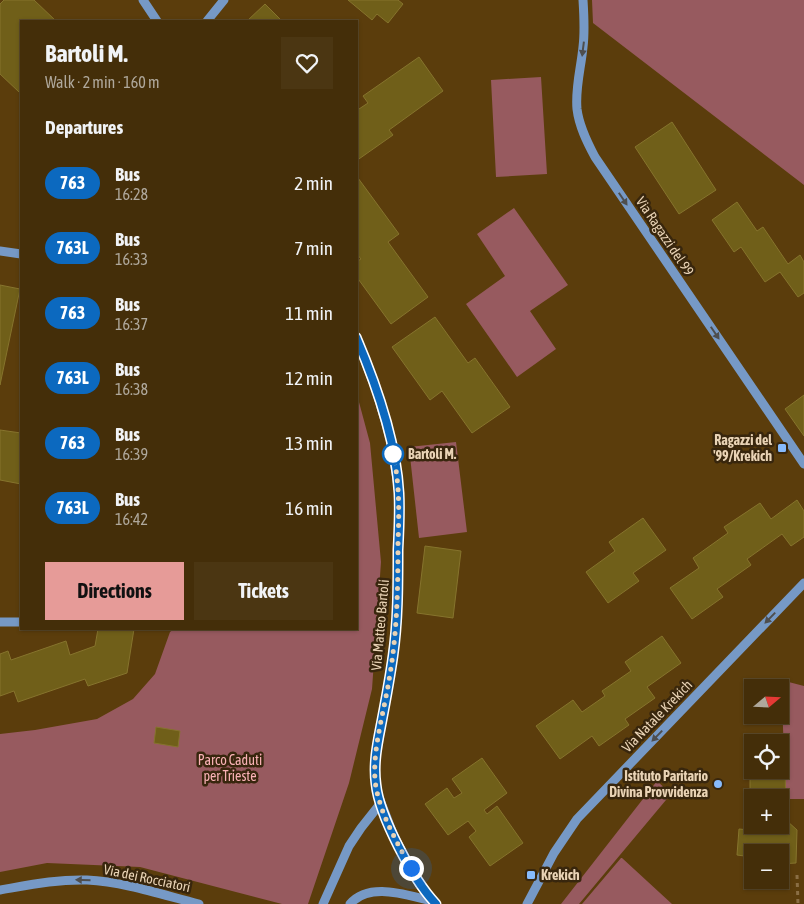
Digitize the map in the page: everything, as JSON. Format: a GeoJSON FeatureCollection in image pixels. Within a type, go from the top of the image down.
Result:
{"type":"FeatureCollection","features":[{"type":"Feature","properties":{"kind":"street"},"geometry":{"type":"LineString","coordinates":[[143,0],[156,20]]}},
{"type":"Feature","properties":{"kind":"street"},"geometry":{"type":"LineString","coordinates":[[207,20],[224,0]]}},
{"type":"Feature","properties":{"kind":"street","name":"Via Ragazzi del 99"},"geometry":{"type":"LineString","coordinates":[[583,0],[585,20],[583,48],[576,95],[580,124],[594,157],[804,464]]}},
{"type":"Feature","properties":{"kind":"street"},"geometry":{"type":"LineString","coordinates":[[0,251],[20,254]]}},
{"type":"Feature","properties":{"kind":"street","name":"Via Matteo Bartoli"},"geometry":{"type":"LineString","coordinates":[[358,342],[376,390],[388,433],[394,458],[398,493],[397,622],[375,770],[376,792],[394,836],[419,884],[435,902]]}},
{"type":"Feature","properties":{"kind":"street","name":"Via Natale Krekich"},"geometry":{"type":"LineString","coordinates":[[527,904],[554,853],[577,819],[804,583]]}},
{"type":"Feature","properties":{"kind":"street"},"geometry":{"type":"LineString","coordinates":[[0,622],[20,622]]}},
{"type":"Feature","properties":{"kind":"street"},"geometry":{"type":"LineString","coordinates":[[323,904],[349,846],[380,804]]}},
{"type":"Feature","properties":{"kind":"street","name":"Via dei Rocciatori"},"geometry":{"type":"LineString","coordinates":[[0,890],[50,881],[89,880],[134,887],[200,904]]}},
{"type":"Feature","properties":{"kind":"street"},"geometry":{"type":"LineString","coordinates":[[350,904],[363,895],[382,891],[435,902]]}},
{"type":"Feature","properties":{"kind":"path"},"geometry":{"type":"LineString","coordinates":[[797,875],[798,904]]}},
{"type":"Feature","properties":{"kind":"green space"},"geometry":{"type":"Polygon","coordinates":[[[592,0],[804,0],[804,185],[593,23],[592,0]]]}},
{"type":"Feature","properties":{"kind":"green space"},"geometry":{"type":"Polygon","coordinates":[[[541,77],[547,174],[496,177],[491,80],[541,77]]]}},
{"type":"Feature","properties":{"kind":"green space"},"geometry":{"type":"Polygon","coordinates":[[[514,208],[568,285],[530,311],[556,349],[517,377],[466,304],[505,276],[477,234],[514,208]]]}},
{"type":"Feature","properties":{"kind":"green space","name":"Parco Caduti per Trieste"},"geometry":{"type":"Polygon","coordinates":[[[358,398],[370,443],[381,562],[372,689],[349,783],[308,904],[282,904],[140,867],[47,863],[0,872],[0,734],[97,719],[133,699],[155,674],[170,632],[173,630],[358,630],[358,398]]]}},
{"type":"Feature","properties":{"kind":"green space"},"geometry":{"type":"Polygon","coordinates":[[[456,442],[467,532],[419,538],[409,447],[456,442]]]}},
{"type":"Feature","properties":{"kind":"green space"},"geometry":{"type":"Polygon","coordinates":[[[789,682],[804,686],[804,799],[789,799],[789,789],[786,789],[785,779],[789,779],[789,734],[783,734],[783,724],[789,724],[789,682]]]}},
{"type":"Feature","properties":{"kind":"green space"},"geometry":{"type":"Polygon","coordinates":[[[657,781],[671,794],[579,904],[561,904],[657,781]]]}},
{"type":"Feature","properties":{"kind":"green space"},"geometry":{"type":"Polygon","coordinates":[[[622,858],[672,904],[582,904],[622,858]]]}},
{"type":"Feature","properties":{"kind":"building"},"geometry":{"type":"Polygon","coordinates":[[[4,0],[34,0],[55,20],[20,20],[19,92],[0,74],[0,4],[4,0]]]}},
{"type":"Feature","properties":{"kind":"building"},"geometry":{"type":"Polygon","coordinates":[[[348,0],[398,0],[403,4],[388,23],[377,14],[372,20],[348,0]]]}},
{"type":"Feature","properties":{"kind":"building"},"geometry":{"type":"Polygon","coordinates":[[[265,4],[281,20],[248,20],[265,4]]]}},
{"type":"Feature","properties":{"kind":"building"},"geometry":{"type":"Polygon","coordinates":[[[419,57],[443,91],[389,130],[393,135],[358,160],[358,110],[368,103],[363,96],[419,57]]]}},
{"type":"Feature","properties":{"kind":"building"},"geometry":{"type":"Polygon","coordinates":[[[672,122],[716,190],[679,214],[635,147],[672,122]]]}},
{"type":"Feature","properties":{"kind":"building"},"geometry":{"type":"Polygon","coordinates":[[[358,178],[399,234],[388,242],[428,297],[391,324],[358,279],[358,261],[361,259],[358,255],[358,178]]]}},
{"type":"Feature","properties":{"kind":"building"},"geometry":{"type":"Polygon","coordinates":[[[737,202],[757,231],[763,227],[788,264],[800,255],[804,262],[804,293],[798,297],[780,272],[765,282],[741,247],[734,252],[712,220],[737,202]]]}},
{"type":"Feature","properties":{"kind":"building"},"geometry":{"type":"Polygon","coordinates":[[[0,285],[20,289],[0,385],[0,285]]]}},
{"type":"Feature","properties":{"kind":"building"},"geometry":{"type":"Polygon","coordinates":[[[435,317],[468,363],[475,358],[510,407],[472,433],[442,391],[430,400],[392,347],[435,317]]]}},
{"type":"Feature","properties":{"kind":"building"},"geometry":{"type":"Polygon","coordinates":[[[804,395],[804,436],[785,409],[804,395]]]}},
{"type":"Feature","properties":{"kind":"building"},"geometry":{"type":"Polygon","coordinates":[[[0,430],[20,433],[20,484],[0,480],[0,430]]]}},
{"type":"Feature","properties":{"kind":"building"},"geometry":{"type":"Polygon","coordinates":[[[797,500],[804,511],[804,537],[791,546],[782,534],[747,559],[751,565],[717,589],[723,597],[692,619],[670,588],[699,568],[693,558],[728,533],[724,527],[760,503],[771,519],[797,500]]]}},
{"type":"Feature","properties":{"kind":"building"},"geometry":{"type":"Polygon","coordinates":[[[643,518],[666,550],[633,573],[639,581],[608,603],[586,572],[615,551],[609,542],[643,518]]]}},
{"type":"Feature","properties":{"kind":"building"},"geometry":{"type":"Polygon","coordinates":[[[425,546],[461,551],[453,618],[417,613],[425,546]]]}},
{"type":"Feature","properties":{"kind":"building"},"geometry":{"type":"Polygon","coordinates":[[[98,630],[134,630],[127,673],[88,686],[85,679],[18,702],[14,691],[0,696],[0,654],[8,651],[11,660],[66,641],[70,655],[95,646],[98,630]]]}},
{"type":"Feature","properties":{"kind":"building"},"geometry":{"type":"Polygon","coordinates":[[[662,636],[681,663],[647,687],[655,698],[625,719],[629,725],[599,746],[592,736],[560,759],[536,726],[573,700],[582,712],[605,696],[602,691],[631,671],[625,662],[662,636]]]}},
{"type":"Feature","properties":{"kind":"building"},"geometry":{"type":"Polygon","coordinates":[[[156,727],[180,731],[178,747],[154,743],[156,727]]]}},
{"type":"Feature","properties":{"kind":"building"},"geometry":{"type":"Polygon","coordinates":[[[482,758],[507,793],[484,810],[487,814],[497,806],[523,843],[490,866],[469,837],[476,831],[468,821],[448,835],[425,804],[447,788],[454,798],[462,793],[452,779],[482,758]]]}},
{"type":"Feature","properties":{"kind":"building"},"geometry":{"type":"Polygon","coordinates":[[[750,779],[785,779],[785,789],[750,789],[750,779]]]}},
{"type":"Feature","properties":{"kind":"building"},"geometry":{"type":"Polygon","coordinates":[[[789,823],[797,830],[796,863],[789,863],[789,844],[744,844],[744,856],[737,855],[739,829],[744,829],[744,834],[789,834],[789,823]]]}},
{"type":"Feature","properties":{"kind":"bus line","name":"763"},"geometry":{"type":"LineString","coordinates":[[358,342],[371,376],[391,441],[397,477],[399,507],[397,622],[387,695],[376,754],[376,792],[394,836],[419,884],[436,904]]}},
{"type":"Feature","properties":{"kind":"place","name":"Ragazzi del '99/Krekich"},"geometry":{"type":"Point","coordinates":[782,448]}},
{"type":"Feature","properties":{"kind":"place","name":"Bartoli M."},"geometry":{"type":"Point","coordinates":[393,454]}},
{"type":"Feature","properties":{"kind":"place","name":"Istituto Paritario Divina Provvidenza"},"geometry":{"type":"Point","coordinates":[718,784]}},
{"type":"Feature","properties":{"kind":"place","name":"Krekich"},"geometry":{"type":"Point","coordinates":[531,875]}},
{"type":"Feature","properties":{"kind":"route"},"geometry":{"type":"LineString","coordinates":[[393,454],[399,507],[397,622],[387,695],[376,754],[375,782],[380,804],[411,868]]}}]}
